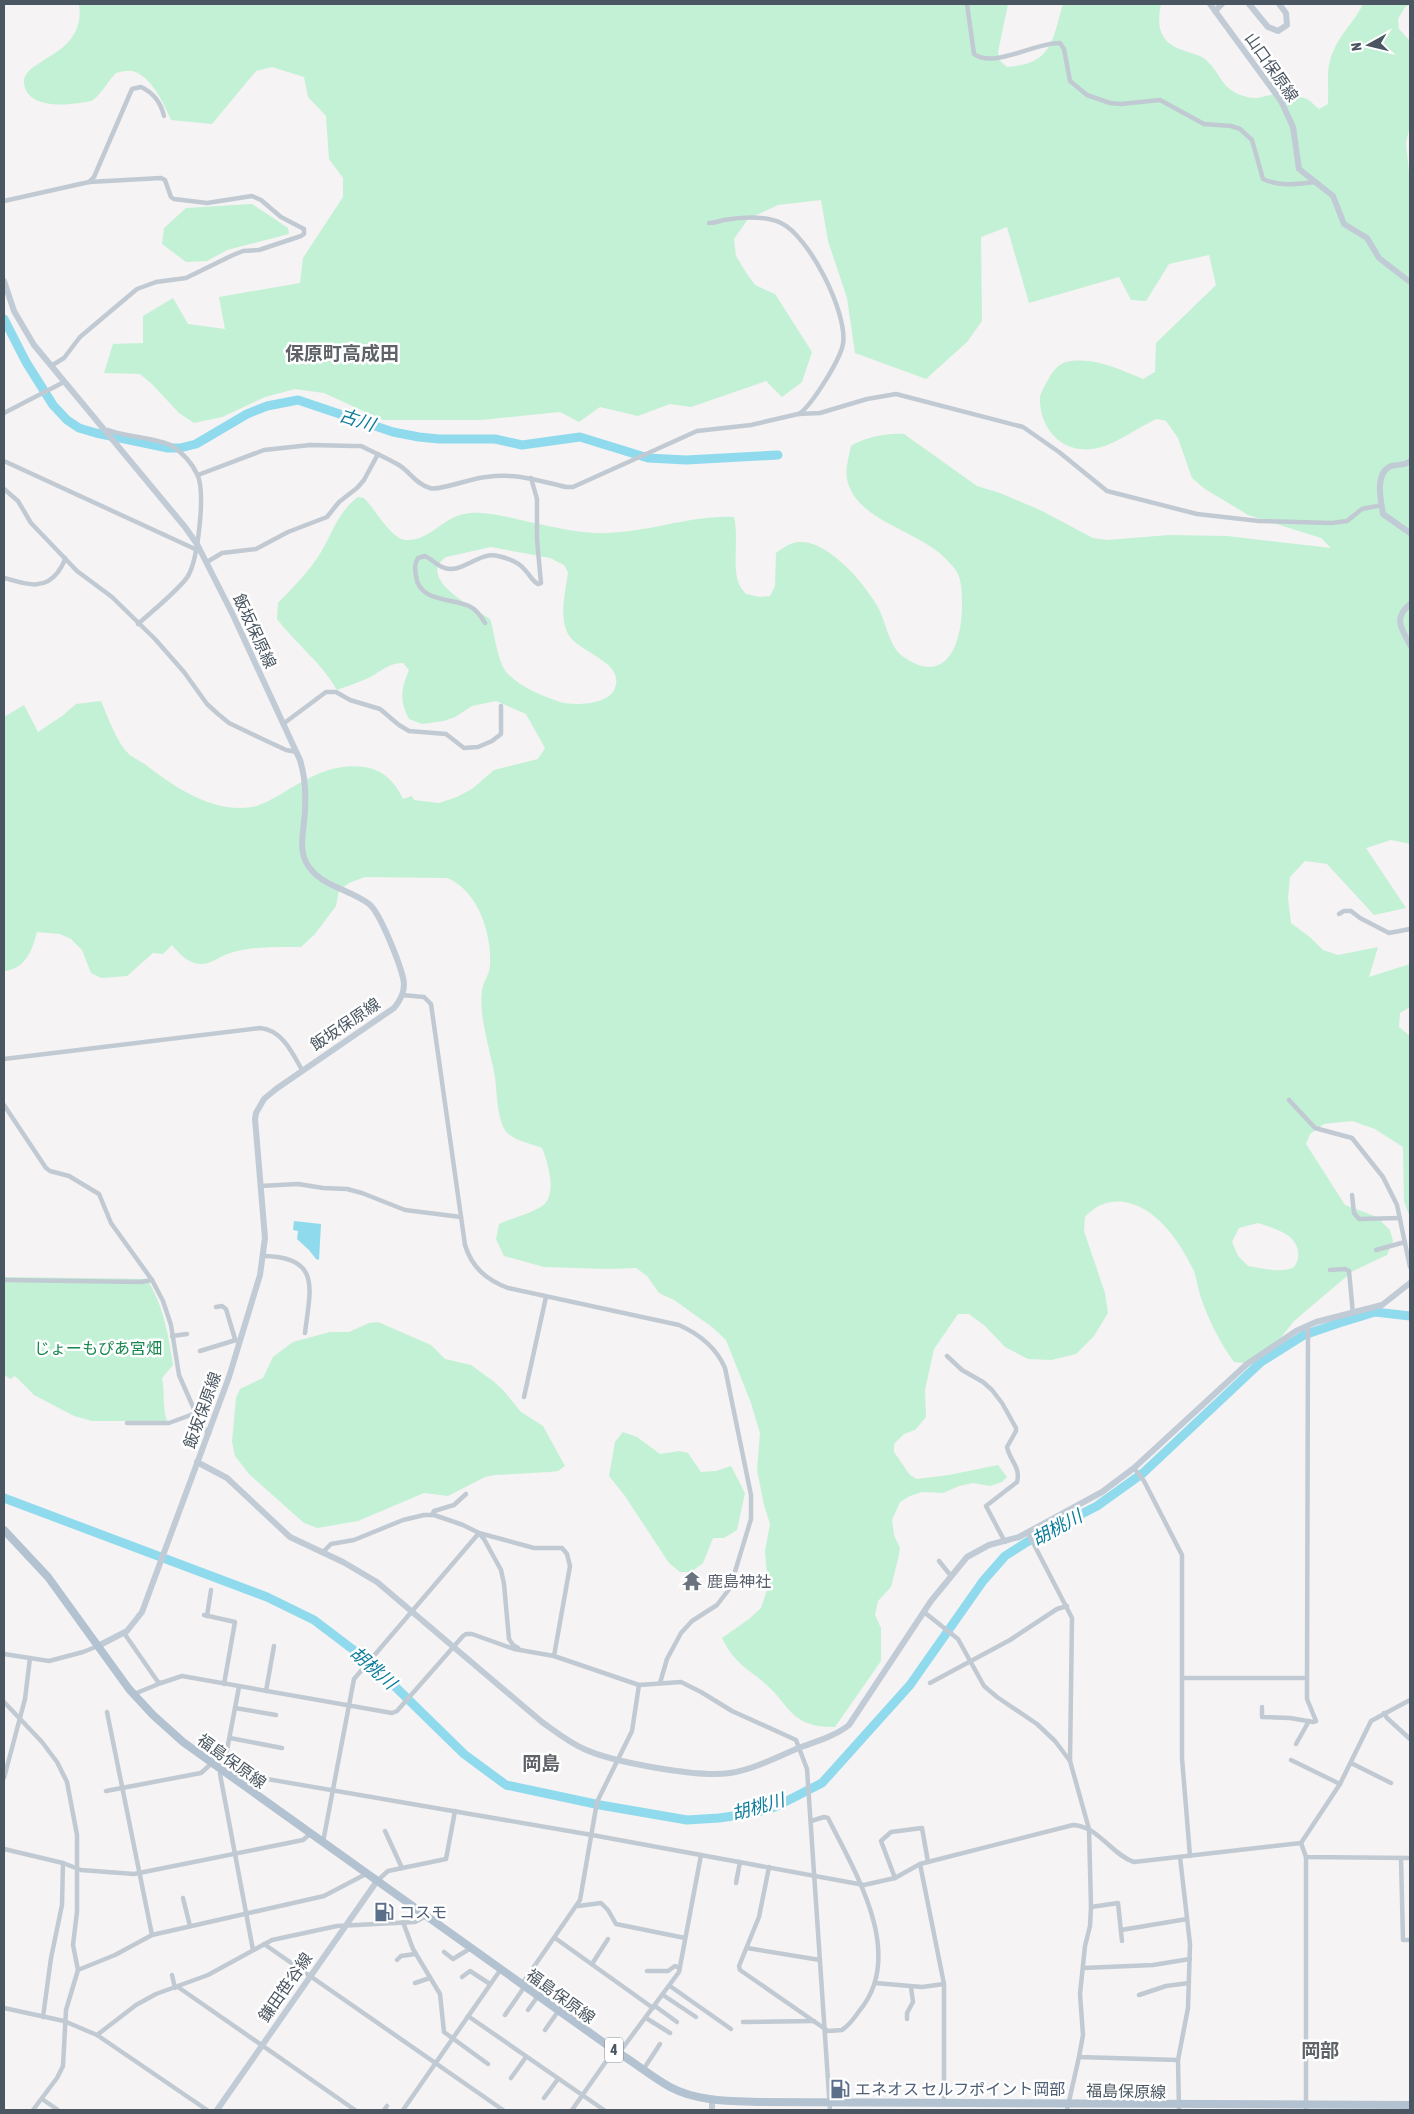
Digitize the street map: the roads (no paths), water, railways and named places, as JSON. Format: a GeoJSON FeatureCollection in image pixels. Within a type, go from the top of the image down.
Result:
{"type":"FeatureCollection","features":[{"type":"Feature","properties":{"kind":"main road","name":"山口保原線"},"geometry":{"type":"LineString","coordinates":[[1210,4],[1281,101],[1292,127],[1299,168],[1333,196],[1344,224],[1367,238],[1380,258],[1410,282]]}},
{"type":"Feature","properties":{"kind":"main road"},"geometry":{"type":"LineString","coordinates":[[1216,11],[1222,4]]}},
{"type":"Feature","properties":{"kind":"main road"},"geometry":{"type":"LineString","coordinates":[[1249,4],[1268,27],[1278,31],[1287,25],[1288,18],[1279,4]]}},
{"type":"Feature","properties":{"kind":"main road","name":"飯坂保原線"},"geometry":{"type":"LineString","coordinates":[[4,281],[22,328],[208,562],[297,752],[305,782],[303,836],[306,862],[318,876],[369,904],[377,912],[402,972],[404,983],[402,995],[394,1008],[264,1098],[256,1112],[256,1139],[265,1238],[264,1256],[209,1434],[142,1612],[135,1623],[124,1633],[98,1646]]}},
{"type":"Feature","properties":{"kind":"main road"},"geometry":{"type":"LineString","coordinates":[[1410,461],[1407,464],[1390,466],[1382,474],[1380,490],[1386,518],[1410,533]]}},
{"type":"Feature","properties":{"kind":"main road"},"geometry":{"type":"LineString","coordinates":[[1410,604],[1400,614],[1399,619],[1410,645]]}},
{"type":"Feature","properties":{"kind":"main road"},"geometry":{"type":"LineString","coordinates":[[198,1462],[227,1478],[290,1537],[349,1565],[377,1582],[557,1734],[584,1749],[618,1759],[696,1773],[722,1774],[755,1767],[838,1732],[854,1720],[924,1612],[951,1576],[971,1554],[989,1545],[1005,1542],[1028,1532],[1087,1502],[1134,1468],[1242,1368],[1267,1349],[1308,1325],[1328,1318],[1353,1314],[1382,1305],[1410,1283]]}},
{"type":"Feature","properties":{"kind":"main road","name":"福島保原線"},"geometry":{"type":"LineString","coordinates":[[4,1530],[48,1576],[134,1694],[183,1742],[616,2052],[671,2088],[712,2099],[830,2106],[1400,2108],[1410,2105]]}},
{"type":"Feature","properties":{"kind":"main road","name":"鎌田笹谷線"},"geometry":{"type":"LineString","coordinates":[[217,2110],[344,1925],[377,1882]]}},
{"type":"Feature","properties":{"kind":"main road"},"geometry":{"type":"LineString","coordinates":[[712,2099],[712,2110]]}},
{"type":"Feature","properties":{"kind":"street"},"geometry":{"type":"LineString","coordinates":[[967,4],[974,54],[978,57],[983,59],[995,58],[1049,44],[1060,44],[1064,49],[1070,81],[1087,95],[1110,103],[1121,104],[1160,100],[1204,124],[1230,126],[1240,129],[1252,140],[1263,179],[1271,183],[1285,185],[1316,182]]}},
{"type":"Feature","properties":{"kind":"street"},"geometry":{"type":"LineString","coordinates":[[89,182],[94,177],[132,89],[141,86],[147,89],[161,106],[164,116]]}},
{"type":"Feature","properties":{"kind":"street"},"geometry":{"type":"LineString","coordinates":[[4,201],[89,182],[163,179],[167,183],[171,197],[194,202],[216,202],[252,196],[261,200],[281,217],[304,229],[304,234],[259,250],[243,251],[186,278],[156,282],[137,289],[80,337],[64,358],[51,366]]}},
{"type":"Feature","properties":{"kind":"street"},"geometry":{"type":"LineString","coordinates":[[709,223],[745,217],[764,218],[781,223],[795,232],[806,245],[830,288],[842,323],[842,348],[834,369],[802,413],[798,414]]}},
{"type":"Feature","properties":{"kind":"street"},"geometry":{"type":"LineString","coordinates":[[4,413],[64,382]]}},
{"type":"Feature","properties":{"kind":"street"},"geometry":{"type":"LineString","coordinates":[[198,475],[260,451],[304,445],[360,446],[400,466],[422,485],[433,489],[444,488],[462,481],[484,477],[520,476],[566,487],[577,486],[689,434],[751,425],[798,414],[820,413],[867,399],[896,394],[1024,427],[1107,491],[1197,514],[1259,521],[1332,523],[1347,521],[1362,509],[1382,505]]}},
{"type":"Feature","properties":{"kind":"street"},"geometry":{"type":"LineString","coordinates":[[105,432],[108,430],[170,445],[184,456],[198,475],[202,496],[196,546],[188,575],[138,624]]}},
{"type":"Feature","properties":{"kind":"street"},"geometry":{"type":"LineString","coordinates":[[208,562],[222,553],[256,549],[288,532],[327,517],[334,507],[364,480],[378,454]]}},
{"type":"Feature","properties":{"kind":"street"},"geometry":{"type":"LineString","coordinates":[[4,461],[196,546]]}},
{"type":"Feature","properties":{"kind":"street"},"geometry":{"type":"LineString","coordinates":[[485,623],[476,610],[470,606],[427,594],[416,581],[416,562],[418,558],[426,556],[449,569],[495,555],[515,562],[524,568],[534,582],[541,583],[537,540],[537,499],[532,478]]}},
{"type":"Feature","properties":{"kind":"street"},"geometry":{"type":"LineString","coordinates":[[4,489],[18,501],[31,523],[77,571],[112,597],[184,672],[207,704],[223,718],[254,735],[286,750],[297,752]]}},
{"type":"Feature","properties":{"kind":"street"},"geometry":{"type":"LineString","coordinates":[[4,578],[33,585],[44,584],[55,576],[66,558]]}},
{"type":"Feature","properties":{"kind":"street"},"geometry":{"type":"LineString","coordinates":[[283,724],[326,692],[333,691],[354,702],[380,708],[399,725],[409,731],[442,733],[461,746],[468,748],[492,742],[501,734],[501,706]]}},
{"type":"Feature","properties":{"kind":"street"},"geometry":{"type":"LineString","coordinates":[[1339,914],[1344,911],[1351,911],[1360,918],[1389,933],[1410,930]]}},
{"type":"Feature","properties":{"kind":"street"},"geometry":{"type":"LineString","coordinates":[[402,995],[424,997],[431,1004],[461,1217],[469,1257],[483,1275],[508,1288],[678,1325],[703,1338],[717,1354],[725,1368],[751,1495],[751,1520],[730,1588],[717,1605],[692,1621],[681,1633],[667,1659],[660,1683]]}},
{"type":"Feature","properties":{"kind":"street"},"geometry":{"type":"LineString","coordinates":[[4,1059],[260,1028],[271,1030],[278,1035],[302,1070]]}},
{"type":"Feature","properties":{"kind":"street"},"geometry":{"type":"LineString","coordinates":[[1289,1100],[1315,1128],[1352,1138],[1383,1177],[1397,1205],[1410,1267]]}},
{"type":"Feature","properties":{"kind":"street"},"geometry":{"type":"LineString","coordinates":[[4,1105],[46,1168],[50,1171],[69,1176],[100,1194],[111,1223],[152,1280],[166,1309],[178,1375],[201,1425],[209,1434]]}},
{"type":"Feature","properties":{"kind":"street"},"geometry":{"type":"LineString","coordinates":[[260,1186],[298,1184],[347,1189],[405,1210],[461,1217]]}},
{"type":"Feature","properties":{"kind":"street"},"geometry":{"type":"LineString","coordinates":[[1352,1195],[1354,1213],[1359,1219],[1400,1218]]}},
{"type":"Feature","properties":{"kind":"street"},"geometry":{"type":"LineString","coordinates":[[1376,1250],[1405,1242]]}},
{"type":"Feature","properties":{"kind":"street"},"geometry":{"type":"LineString","coordinates":[[264,1256],[288,1258],[298,1264],[306,1273],[310,1289],[305,1333]]}},
{"type":"Feature","properties":{"kind":"street"},"geometry":{"type":"LineString","coordinates":[[1330,1270],[1345,1268],[1349,1271],[1353,1314]]}},
{"type":"Feature","properties":{"kind":"street"},"geometry":{"type":"LineString","coordinates":[[4,1280],[141,1282],[152,1280]]}},
{"type":"Feature","properties":{"kind":"street"},"geometry":{"type":"LineString","coordinates":[[524,1397],[546,1297]]}},
{"type":"Feature","properties":{"kind":"street"},"geometry":{"type":"LineString","coordinates":[[200,1351],[238,1341],[226,1309],[222,1306],[216,1307]]}},
{"type":"Feature","properties":{"kind":"street"},"geometry":{"type":"LineString","coordinates":[[1262,1707],[1262,1717],[1316,1721],[1307,1699],[1308,1325]]}},
{"type":"Feature","properties":{"kind":"street"},"geometry":{"type":"LineString","coordinates":[[172,1336],[187,1334]]}},
{"type":"Feature","properties":{"kind":"street"},"geometry":{"type":"LineString","coordinates":[[947,1356],[962,1370],[992,1390],[1002,1403],[1016,1428],[1007,1448],[1018,1469],[1017,1482],[986,1506],[1005,1542]]}},
{"type":"Feature","properties":{"kind":"street"},"geometry":{"type":"LineString","coordinates":[[127,1423],[169,1423],[196,1413]]}},
{"type":"Feature","properties":{"kind":"street"},"geometry":{"type":"LineString","coordinates":[[1134,1468],[1144,1482],[1182,1555],[1182,1758],[1190,1856]]}},
{"type":"Feature","properties":{"kind":"street"},"geometry":{"type":"LineString","coordinates":[[432,1515],[434,1511],[454,1504],[466,1494]]}},
{"type":"Feature","properties":{"kind":"street"},"geometry":{"type":"LineString","coordinates":[[323,1552],[331,1544],[354,1540],[403,1520],[432,1515],[463,1525],[478,1533],[534,1548],[559,1547],[566,1552],[569,1571],[554,1656]]}},
{"type":"Feature","properties":{"kind":"street"},"geometry":{"type":"LineString","coordinates":[[1028,1532],[1067,1606],[1072,1622],[1070,1761],[1089,1830],[1091,1907],[1080,2001],[1082,2042],[1068,2107]]}},
{"type":"Feature","properties":{"kind":"street"},"geometry":{"type":"LineString","coordinates":[[323,1844],[347,1705],[354,1679],[478,1533]]}},
{"type":"Feature","properties":{"kind":"street"},"geometry":{"type":"LineString","coordinates":[[478,1533],[499,1565],[503,1575],[510,1640],[519,1649]]}},
{"type":"Feature","properties":{"kind":"street"},"geometry":{"type":"LineString","coordinates":[[939,1561],[951,1576]]}},
{"type":"Feature","properties":{"kind":"street"},"geometry":{"type":"LineString","coordinates":[[211,1590],[206,1615],[236,1622],[224,1684]]}},
{"type":"Feature","properties":{"kind":"street"},"geometry":{"type":"LineString","coordinates":[[930,1684],[1021,1633],[1057,1609],[1067,1606]]}},
{"type":"Feature","properties":{"kind":"street"},"geometry":{"type":"LineString","coordinates":[[924,1612],[955,1635],[984,1686],[1037,1724],[1055,1740],[1070,1761]]}},
{"type":"Feature","properties":{"kind":"street"},"geometry":{"type":"LineString","coordinates":[[124,1633],[158,1682],[161,1683]]}},
{"type":"Feature","properties":{"kind":"street"},"geometry":{"type":"LineString","coordinates":[[134,1694],[182,1676],[395,1713],[453,1647],[465,1635],[469,1634],[505,1646],[554,1656],[639,1685],[683,1683],[732,1711],[796,1740],[807,1769],[830,2106]]}},
{"type":"Feature","properties":{"kind":"street"},"geometry":{"type":"LineString","coordinates":[[505,1646],[510,1640]]}},
{"type":"Feature","properties":{"kind":"street"},"geometry":{"type":"LineString","coordinates":[[4,1654],[49,1661],[98,1646]]}},
{"type":"Feature","properties":{"kind":"street"},"geometry":{"type":"LineString","coordinates":[[266,1691],[274,1646]]}},
{"type":"Feature","properties":{"kind":"street"},"geometry":{"type":"LineString","coordinates":[[4,1778],[20,1720],[27,1687],[30,1658]]}},
{"type":"Feature","properties":{"kind":"street"},"geometry":{"type":"LineString","coordinates":[[1182,1678],[1307,1678]]}},
{"type":"Feature","properties":{"kind":"street"},"geometry":{"type":"LineString","coordinates":[[505,2015],[578,1906],[597,1802],[634,1726],[639,1685]]}},
{"type":"Feature","properties":{"kind":"street"},"geometry":{"type":"LineString","coordinates":[[239,1686],[223,1771],[220,1774],[253,1950]]}},
{"type":"Feature","properties":{"kind":"street"},"geometry":{"type":"LineString","coordinates":[[223,1771],[233,1771],[860,1884],[895,1878],[920,1864],[1073,1825],[1089,1830],[1132,1862],[1301,1843],[1340,1784],[1371,1721],[1410,1700]]}},
{"type":"Feature","properties":{"kind":"street"},"geometry":{"type":"LineString","coordinates":[[4,1702],[42,1742],[57,1762],[67,1782],[77,1835],[77,1912],[73,1945],[78,1970],[66,2006],[61,2071],[33,2110]]}},
{"type":"Feature","properties":{"kind":"street"},"geometry":{"type":"LineString","coordinates":[[235,1708],[276,1715]]}},
{"type":"Feature","properties":{"kind":"street"},"geometry":{"type":"LineString","coordinates":[[107,1712],[152,1935]]}},
{"type":"Feature","properties":{"kind":"street"},"geometry":{"type":"LineString","coordinates":[[1384,1713],[1410,1739]]}},
{"type":"Feature","properties":{"kind":"street"},"geometry":{"type":"LineString","coordinates":[[1296,1744],[1309,1721]]}},
{"type":"Feature","properties":{"kind":"street"},"geometry":{"type":"LineString","coordinates":[[230,1738],[282,1748]]}},
{"type":"Feature","properties":{"kind":"street"},"geometry":{"type":"LineString","coordinates":[[1291,1760],[1340,1784]]}},
{"type":"Feature","properties":{"kind":"street"},"geometry":{"type":"LineString","coordinates":[[106,1791],[202,1773],[212,1763]]}},
{"type":"Feature","properties":{"kind":"street"},"geometry":{"type":"LineString","coordinates":[[1351,1763],[1391,1783]]}},
{"type":"Feature","properties":{"kind":"street"},"geometry":{"type":"LineString","coordinates":[[377,1882],[385,1872],[446,1859],[455,1811]]}},
{"type":"Feature","properties":{"kind":"street"},"geometry":{"type":"LineString","coordinates":[[769,1867],[761,1912],[739,1966],[740,1970],[825,2028],[832,2031],[840,2031],[847,2027],[866,2003],[875,1983],[878,1935],[860,1884],[828,1818],[824,1817],[811,1821]]}},
{"type":"Feature","properties":{"kind":"street"},"geometry":{"type":"LineString","coordinates":[[895,1878],[881,1842],[891,1832],[922,1828],[928,1862]]}},
{"type":"Feature","properties":{"kind":"street"},"geometry":{"type":"LineString","coordinates":[[385,1831],[402,1868]]}},
{"type":"Feature","properties":{"kind":"street"},"geometry":{"type":"LineString","coordinates":[[4,1849],[63,1863],[77,1869],[125,1874],[139,1873],[303,1840],[310,1834]]}},
{"type":"Feature","properties":{"kind":"street"},"geometry":{"type":"LineString","coordinates":[[1301,1843],[1306,1858],[1306,2108]]}},
{"type":"Feature","properties":{"kind":"street"},"geometry":{"type":"LineString","coordinates":[[572,2110],[616,2052],[646,2018],[670,1986],[680,1968],[701,1855]]}},
{"type":"Feature","properties":{"kind":"street"},"geometry":{"type":"LineString","coordinates":[[1180,1857],[1190,1959],[1188,2008],[1178,2060],[1180,2108]]}},
{"type":"Feature","properties":{"kind":"street"},"geometry":{"type":"LineString","coordinates":[[1306,1858],[1410,1858]]}},
{"type":"Feature","properties":{"kind":"street"},"geometry":{"type":"LineString","coordinates":[[1401,1858],[1402,1940],[1410,1940]]}},
{"type":"Feature","properties":{"kind":"street"},"geometry":{"type":"LineString","coordinates":[[736,1883],[740,1862]]}},
{"type":"Feature","properties":{"kind":"street"},"geometry":{"type":"LineString","coordinates":[[43,2016],[51,1958],[62,1905],[63,1863]]}},
{"type":"Feature","properties":{"kind":"street"},"geometry":{"type":"LineString","coordinates":[[920,1864],[944,1984],[942,2106]]}},
{"type":"Feature","properties":{"kind":"street"},"geometry":{"type":"LineString","coordinates":[[78,1970],[115,1956],[152,1935],[324,1896],[366,1874]]}},
{"type":"Feature","properties":{"kind":"street"},"geometry":{"type":"LineString","coordinates":[[183,1898],[190,1926]]}},
{"type":"Feature","properties":{"kind":"street"},"geometry":{"type":"LineString","coordinates":[[578,1906],[601,1903],[608,1910],[616,1924],[685,1938]]}},
{"type":"Feature","properties":{"kind":"street"},"geometry":{"type":"LineString","coordinates":[[1091,1907],[1118,1903],[1122,1941]]}},
{"type":"Feature","properties":{"kind":"street"},"geometry":{"type":"LineString","coordinates":[[96,2035],[136,2005],[156,1994],[215,1972],[264,1944],[344,1925],[415,1922],[426,1916]]}},
{"type":"Feature","properties":{"kind":"street"},"geometry":{"type":"LineString","coordinates":[[1122,1930],[1187,1919]]}},
{"type":"Feature","properties":{"kind":"street"},"geometry":{"type":"LineString","coordinates":[[403,1922],[406,1936],[415,1954],[441,1997],[443,2031],[488,2064]]}},
{"type":"Feature","properties":{"kind":"street"},"geometry":{"type":"LineString","coordinates":[[555,1938],[677,2022]]}},
{"type":"Feature","properties":{"kind":"street"},"geometry":{"type":"LineString","coordinates":[[592,1964],[608,1939]]}},
{"type":"Feature","properties":{"kind":"street"},"geometry":{"type":"LineString","coordinates":[[264,1944],[503,2110]]}},
{"type":"Feature","properties":{"kind":"street"},"geometry":{"type":"LineString","coordinates":[[444,1952],[453,1959],[471,1948]]}},
{"type":"Feature","properties":{"kind":"street"},"geometry":{"type":"LineString","coordinates":[[747,1948],[820,1960]]}},
{"type":"Feature","properties":{"kind":"street"},"geometry":{"type":"LineString","coordinates":[[397,1960],[401,1956],[415,1954]]}},
{"type":"Feature","properties":{"kind":"street"},"geometry":{"type":"LineString","coordinates":[[1083,1968],[1153,1965],[1190,1959]]}},
{"type":"Feature","properties":{"kind":"street"},"geometry":{"type":"LineString","coordinates":[[648,1971],[668,1971],[675,1966],[680,1968]]}},
{"type":"Feature","properties":{"kind":"street"},"geometry":{"type":"LineString","coordinates":[[403,2110],[501,1969]]}},
{"type":"Feature","properties":{"kind":"street"},"geometry":{"type":"LineString","coordinates":[[462,1977],[470,1971],[490,1984]]}},
{"type":"Feature","properties":{"kind":"street"},"geometry":{"type":"LineString","coordinates":[[172,1975],[176,1987],[355,2110]]}},
{"type":"Feature","properties":{"kind":"street"},"geometry":{"type":"LineString","coordinates":[[415,1983],[430,1978]]}},
{"type":"Feature","properties":{"kind":"street"},"geometry":{"type":"LineString","coordinates":[[875,1983],[911,1987],[944,1984]]}},
{"type":"Feature","properties":{"kind":"street"},"geometry":{"type":"LineString","coordinates":[[1139,1995],[1166,1986],[1189,1983]]}},
{"type":"Feature","properties":{"kind":"street"},"geometry":{"type":"LineString","coordinates":[[670,1986],[731,2029]]}},
{"type":"Feature","properties":{"kind":"street"},"geometry":{"type":"LineString","coordinates":[[907,2019],[907,2013],[913,2002],[911,1987]]}},
{"type":"Feature","properties":{"kind":"street"},"geometry":{"type":"LineString","coordinates":[[663,1995],[696,2017]]}},
{"type":"Feature","properties":{"kind":"street"},"geometry":{"type":"LineString","coordinates":[[528,2010],[538,1996]]}},
{"type":"Feature","properties":{"kind":"street"},"geometry":{"type":"LineString","coordinates":[[4,2008],[64,2021],[96,2035],[207,2110]]}},
{"type":"Feature","properties":{"kind":"street"},"geometry":{"type":"LineString","coordinates":[[545,2030],[559,2010]]}},
{"type":"Feature","properties":{"kind":"street"},"geometry":{"type":"LineString","coordinates":[[468,2016],[604,2110]]}},
{"type":"Feature","properties":{"kind":"street"},"geometry":{"type":"LineString","coordinates":[[646,2018],[670,2034]]}},
{"type":"Feature","properties":{"kind":"street"},"geometry":{"type":"LineString","coordinates":[[743,2022],[814,2020]]}},
{"type":"Feature","properties":{"kind":"street"},"geometry":{"type":"LineString","coordinates":[[643,2070],[660,2044]]}},
{"type":"Feature","properties":{"kind":"street"},"geometry":{"type":"LineString","coordinates":[[511,2078],[526,2057]]}},
{"type":"Feature","properties":{"kind":"street"},"geometry":{"type":"LineString","coordinates":[[1079,2057],[1178,2060]]}},
{"type":"Feature","properties":{"kind":"street"},"geometry":{"type":"LineString","coordinates":[[544,2098],[558,2079]]}},
{"type":"Feature","properties":{"kind":"street"},"geometry":{"type":"LineString","coordinates":[[42,2099],[58,2110]]}},
{"type":"Feature","properties":{"kind":"water"},"geometry":{"type":"Polygon","coordinates":[[[294,1221],[321,1224],[319,1260],[297,1239],[298,1231],[293,1230],[294,1221]]]}},
{"type":"Feature","properties":{"kind":"waterway","name":"古川"},"geometry":{"type":"LineString","coordinates":[[4,319],[26,362],[53,405],[67,420],[79,428],[96,433],[168,448],[180,448],[196,444],[247,414],[267,406],[298,400],[393,432],[419,437],[495,439],[522,445],[580,437],[648,458],[686,460],[778,455]]}},
{"type":"Feature","properties":{"kind":"waterway","name":"胡桃川"},"geometry":{"type":"LineString","coordinates":[[4,1498],[267,1597],[314,1620],[372,1664],[464,1754],[506,1785],[600,1805],[687,1820],[719,1818],[754,1813],[775,1807],[822,1783],[910,1685],[983,1581],[1005,1556],[1027,1542],[1097,1506],[1143,1473],[1261,1362],[1304,1335],[1339,1323],[1375,1312],[1410,1316]]}},
{"type":"Feature","properties":{"kind":"place","name":"鹿島神社"},"geometry":{"type":"Point","coordinates":[692,1581]}},
{"type":"Feature","properties":{"kind":"place","name":"コスモ"},"geometry":{"type":"Point","coordinates":[384,1912]}},
{"type":"Feature","properties":{"kind":"place","name":"エネオス セルフポイント岡部"},"geometry":{"type":"Point","coordinates":[840,2089]}},
{"type":"Feature","properties":{"kind":"district","name":"保原町高成田"},"geometry":{"type":"Point","coordinates":[342,353]}},
{"type":"Feature","properties":{"kind":"district","name":"岡島"},"geometry":{"type":"Point","coordinates":[541,1763]}},
{"type":"Feature","properties":{"kind":"district","name":"岡部"},"geometry":{"type":"Point","coordinates":[1320,2050]}},
{"type":"Feature","properties":{"kind":"park label","name":"じょーもぴあ宮畑"},"geometry":{"type":"Point","coordinates":[98,1348]}}]}
